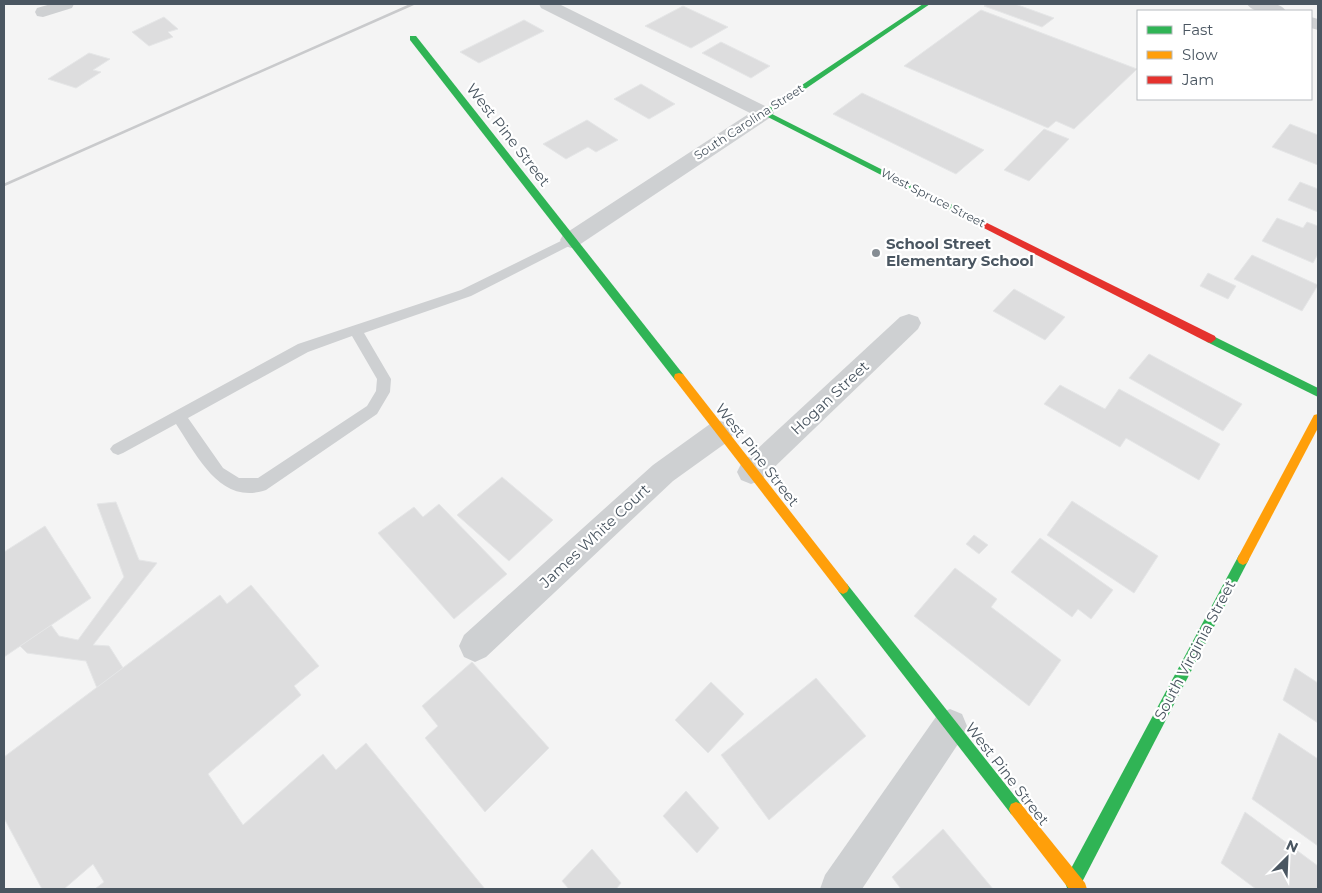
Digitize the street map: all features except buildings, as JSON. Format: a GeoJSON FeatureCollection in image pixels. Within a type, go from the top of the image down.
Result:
{"type":"FeatureCollection","features":[{"type":"Feature","properties":{"kind":"street"},"geometry":{"type":"LineString","coordinates":[[43,12],[66,4]]}},
{"type":"Feature","properties":{"kind":"street","name":"West Spruce Street"},"geometry":{"type":"LineString","coordinates":[[547,4],[1318,393]]}},
{"type":"Feature","properties":{"kind":"street","name":"South Carolina Street"},"geometry":{"type":"LineString","coordinates":[[571,240],[927,4]]}},
{"type":"Feature","properties":{"kind":"street"},"geometry":{"type":"LineString","coordinates":[[1255,4],[1275,10]]}},
{"type":"Feature","properties":{"kind":"street","name":"West Pine Street"},"geometry":{"type":"LineString","coordinates":[[413,38],[1076,886]]}},
{"type":"Feature","properties":{"kind":"street","name":"Hogan Street"},"geometry":{"type":"LineString","coordinates":[[751,472],[909,323]]}},
{"type":"Feature","properties":{"kind":"street","name":"South Virginia Street"},"geometry":{"type":"LineString","coordinates":[[1076,886],[1318,418]]}},
{"type":"Feature","properties":{"kind":"street","name":"James White Court"},"geometry":{"type":"LineString","coordinates":[[475,646],[663,473],[720,432]]}},
{"type":"Feature","properties":{"kind":"street"},"geometry":{"type":"LineString","coordinates":[[839,889],[950,726]]}},
{"type":"Feature","properties":{"kind":"lane"},"geometry":{"type":"LineString","coordinates":[[118,449],[304,348],[466,293],[571,240]]}},
{"type":"Feature","properties":{"kind":"lane"},"geometry":{"type":"LineString","coordinates":[[178,416],[218,473],[236,485],[261,486],[372,410],[383,392],[384,379],[356,331]]}},
{"type":"Feature","properties":{"kind":"railway"},"geometry":{"type":"LineString","coordinates":[[4,185],[413,4]]}},
{"type":"Feature","properties":{"kind":"traffic: fast"},"geometry":{"type":"LineString","coordinates":[[927,4],[764,113],[977,221]]}},
{"type":"Feature","properties":{"kind":"traffic: fast"},"geometry":{"type":"LineString","coordinates":[[413,38],[679,377]]}},
{"type":"Feature","properties":{"kind":"traffic: fast"},"geometry":{"type":"LineString","coordinates":[[1211,339],[1318,393]]}},
{"type":"Feature","properties":{"kind":"traffic: fast"},"geometry":{"type":"LineString","coordinates":[[1073,882],[1243,559]]}},
{"type":"Feature","properties":{"kind":"traffic: fast"},"geometry":{"type":"LineString","coordinates":[[843,588],[1016,809]]}},
{"type":"Feature","properties":{"kind":"traffic: slow"},"geometry":{"type":"LineString","coordinates":[[679,377],[843,588]]}},
{"type":"Feature","properties":{"kind":"traffic: slow"},"geometry":{"type":"LineString","coordinates":[[1243,559],[1318,418]]}},
{"type":"Feature","properties":{"kind":"traffic: slow"},"geometry":{"type":"LineString","coordinates":[[1016,809],[1079,889]]}},
{"type":"Feature","properties":{"kind":"traffic: jam"},"geometry":{"type":"LineString","coordinates":[[977,221],[1211,339]]}},
{"type":"Feature","properties":{"kind":"place","name":"School Street Elementary School"},"geometry":{"type":"Point","coordinates":[876,253]}}]}
